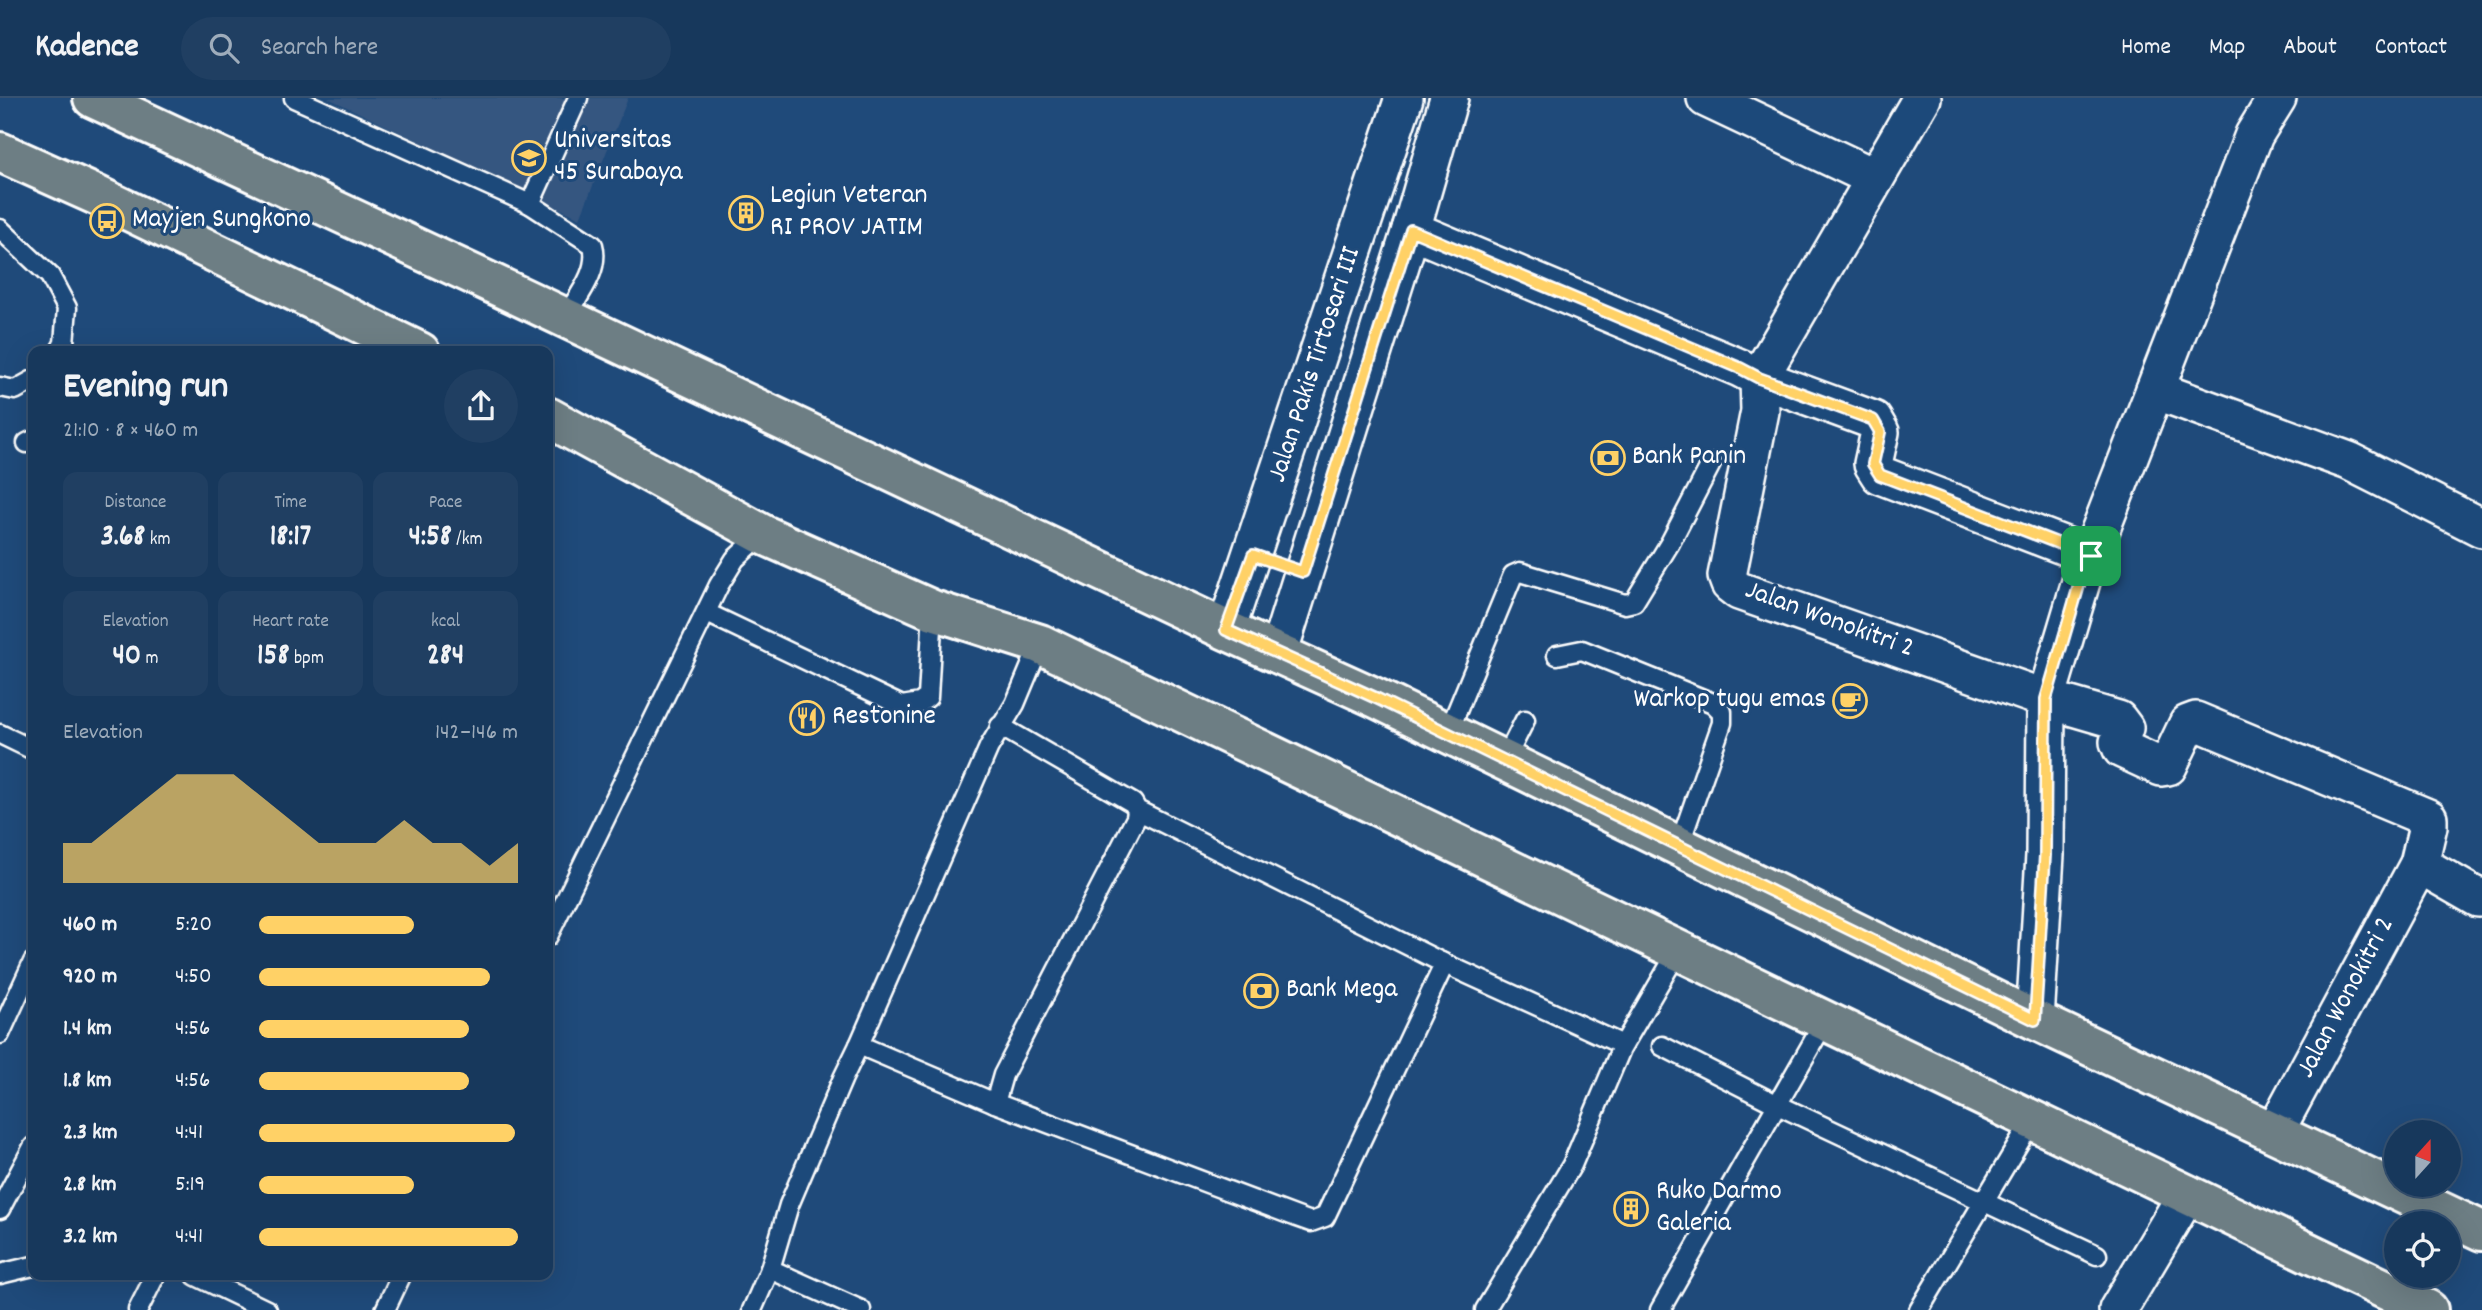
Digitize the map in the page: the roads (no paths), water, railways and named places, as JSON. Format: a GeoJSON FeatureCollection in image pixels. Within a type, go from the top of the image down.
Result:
{"type":"FeatureCollection","features":[{"type":"Feature","properties":{"kind":"main road"},"geometry":{"type":"LineString","coordinates":[[99,99],[1505,760],[2035,1020],[2481,1231]]}},
{"type":"Feature","properties":{"kind":"main road"},"geometry":{"type":"LineString","coordinates":[[0,152],[408,346]]}},
{"type":"Feature","properties":{"kind":"main road"},"geometry":{"type":"LineString","coordinates":[[553,420],[762,534],[933,610],[1040,644],[2428,1310]]}},
{"type":"Feature","properties":{"kind":"street","name":"Jalan Pakis Tirtosari III"},"geometry":{"type":"LineString","coordinates":[[1226,630],[1404,98]]}},
{"type":"Feature","properties":{"kind":"street","name":"Jalan Pakis Tirtosari III"},"geometry":{"type":"LineString","coordinates":[[1278,654],[1411,230],[1449,98]]}},
{"type":"Feature","properties":{"kind":"street"},"geometry":{"type":"LineString","coordinates":[[1706,98],[1875,178]]}},
{"type":"Feature","properties":{"kind":"street"},"geometry":{"type":"LineString","coordinates":[[1759,378],[1922,98]]}},
{"type":"Feature","properties":{"kind":"street"},"geometry":{"type":"LineString","coordinates":[[2035,1020],[2045,855],[2046,699],[2082,575],[2254,135],[2277,98]]}},
{"type":"Feature","properties":{"kind":"street"},"geometry":{"type":"LineString","coordinates":[[1411,230],[1759,378],[1873,420],[1880,432],[1873,464],[1880,475],[2091,556]]}},
{"type":"Feature","properties":{"kind":"street","name":"Jalan Wonokitri 2"},"geometry":{"type":"LineString","coordinates":[[1759,378],[1760,411],[1727,576],[1730,584],[1739,591],[2046,699],[2118,720],[2124,728],[2119,746],[2161,767],[2168,766],[2188,724],[2196,721],[2428,818],[2419,864],[2274,1133]]}},
{"type":"Feature","properties":{"kind":"street"},"geometry":{"type":"LineString","coordinates":[[2155,390],[2349,461],[2482,528]]}},
{"type":"Feature","properties":{"kind":"street"},"geometry":{"type":"LineString","coordinates":[[1253,555],[1303,572]]}},
{"type":"Feature","properties":{"kind":"street"},"geometry":{"type":"LineString","coordinates":[[2419,864],[2478,898],[2482,897]]}},
{"type":"Feature","properties":{"kind":"street"},"geometry":{"type":"LineString","coordinates":[[2118,1310],[2187,1194]]}},
{"type":"Feature","properties":{"kind":"lane"},"geometry":{"type":"LineString","coordinates":[[294,98],[530,204],[593,245],[593,270],[565,318]]}},
{"type":"Feature","properties":{"kind":"lane"},"geometry":{"type":"LineString","coordinates":[[530,204],[578,98]]}},
{"type":"Feature","properties":{"kind":"lane"},"geometry":{"type":"LineString","coordinates":[[0,229],[50,276],[67,308],[62,346]]}},
{"type":"Feature","properties":{"kind":"lane"},"geometry":{"type":"LineString","coordinates":[[0,387],[15,390],[28,383]]}},
{"type":"Feature","properties":{"kind":"lane"},"geometry":{"type":"LineString","coordinates":[[1448,733],[1513,575],[1520,572],[1625,604],[1634,601],[1671,543],[1711,464]]}},
{"type":"Feature","properties":{"kind":"lane"},"geometry":{"type":"LineString","coordinates":[[553,926],[719,585],[735,559],[762,534]]}},
{"type":"Feature","properties":{"kind":"lane"},"geometry":{"type":"LineString","coordinates":[[706,613],[902,706],[920,703],[928,697],[933,610]]}},
{"type":"Feature","properties":{"kind":"lane"},"geometry":{"type":"LineString","coordinates":[[752,1310],[770,1269],[789,1205],[843,1078],[1000,726],[1015,704],[1040,644]]}},
{"type":"Feature","properties":{"kind":"lane"},"geometry":{"type":"LineString","coordinates":[[1557,655],[1582,650],[1713,703],[1722,712],[1722,723],[1679,845]]}},
{"type":"Feature","properties":{"kind":"lane"},"geometry":{"type":"LineString","coordinates":[[1505,760],[1525,720]]}},
{"type":"Feature","properties":{"kind":"lane"},"geometry":{"type":"LineString","coordinates":[[1000,726],[1133,803],[1137,810],[1441,962],[1623,1045]]}},
{"type":"Feature","properties":{"kind":"lane"},"geometry":{"type":"LineString","coordinates":[[0,734],[28,748]]}},
{"type":"Feature","properties":{"kind":"lane"},"geometry":{"type":"LineString","coordinates":[[995,1103],[1003,1075],[1136,818],[1137,810]]}},
{"type":"Feature","properties":{"kind":"lane"},"geometry":{"type":"LineString","coordinates":[[1485,1310],[1572,1165],[1623,1045],[1678,951]]}},
{"type":"Feature","properties":{"kind":"lane"},"geometry":{"type":"LineString","coordinates":[[859,1045],[995,1103],[1311,1222],[1325,1217],[1442,969],[1441,962]]}},
{"type":"Feature","properties":{"kind":"lane"},"geometry":{"type":"LineString","coordinates":[[0,1034],[28,973]]}},
{"type":"Feature","properties":{"kind":"lane"},"geometry":{"type":"LineString","coordinates":[[1660,1310],[1825,1021]]}},
{"type":"Feature","properties":{"kind":"lane"},"geometry":{"type":"LineString","coordinates":[[1662,1046],[1777,1105],[2097,1255]]}},
{"type":"Feature","properties":{"kind":"lane"},"geometry":{"type":"LineString","coordinates":[[1919,1310],[2032,1121]]}},
{"type":"Feature","properties":{"kind":"lane"},"geometry":{"type":"LineString","coordinates":[[0,1209],[28,1156]]}},
{"type":"Feature","properties":{"kind":"lane"},"geometry":{"type":"LineString","coordinates":[[0,1274],[28,1267]]}},
{"type":"Feature","properties":{"kind":"lane"},"geometry":{"type":"LineString","coordinates":[[770,1269],[861,1310]]}},
{"type":"Feature","properties":{"kind":"lane"},"geometry":{"type":"LineString","coordinates":[[138,1310],[153,1280]]}},
{"type":"Feature","properties":{"kind":"lane"},"geometry":{"type":"LineString","coordinates":[[204,1280],[267,1310]]}},
{"type":"Feature","properties":{"kind":"lane"},"geometry":{"type":"LineString","coordinates":[[385,1310],[399,1280]]}},
{"type":"Feature","properties":{"kind":"place","name":"Universitas 45 Surabaya"},"geometry":{"type":"Point","coordinates":[529,158]}},
{"type":"Feature","properties":{"kind":"place","name":"Legiun Veteran RI PROV JATIM"},"geometry":{"type":"Point","coordinates":[746,213]}},
{"type":"Feature","properties":{"kind":"place","name":"Mayjen Sungkono"},"geometry":{"type":"Point","coordinates":[107,221]}},
{"type":"Feature","properties":{"kind":"place","name":"Bank Panin"},"geometry":{"type":"Point","coordinates":[1608,458]}},
{"type":"Feature","properties":{"kind":"place","name":"Warkop tugu emas"},"geometry":{"type":"Point","coordinates":[1850,701]}},
{"type":"Feature","properties":{"kind":"place","name":"Restonine"},"geometry":{"type":"Point","coordinates":[807,718]}},
{"type":"Feature","properties":{"kind":"place","name":"Bank Mega"},"geometry":{"type":"Point","coordinates":[1261,991]}},
{"type":"Feature","properties":{"kind":"place","name":"Ruko Darmo Galeria"},"geometry":{"type":"Point","coordinates":[1631,1209]}}]}
